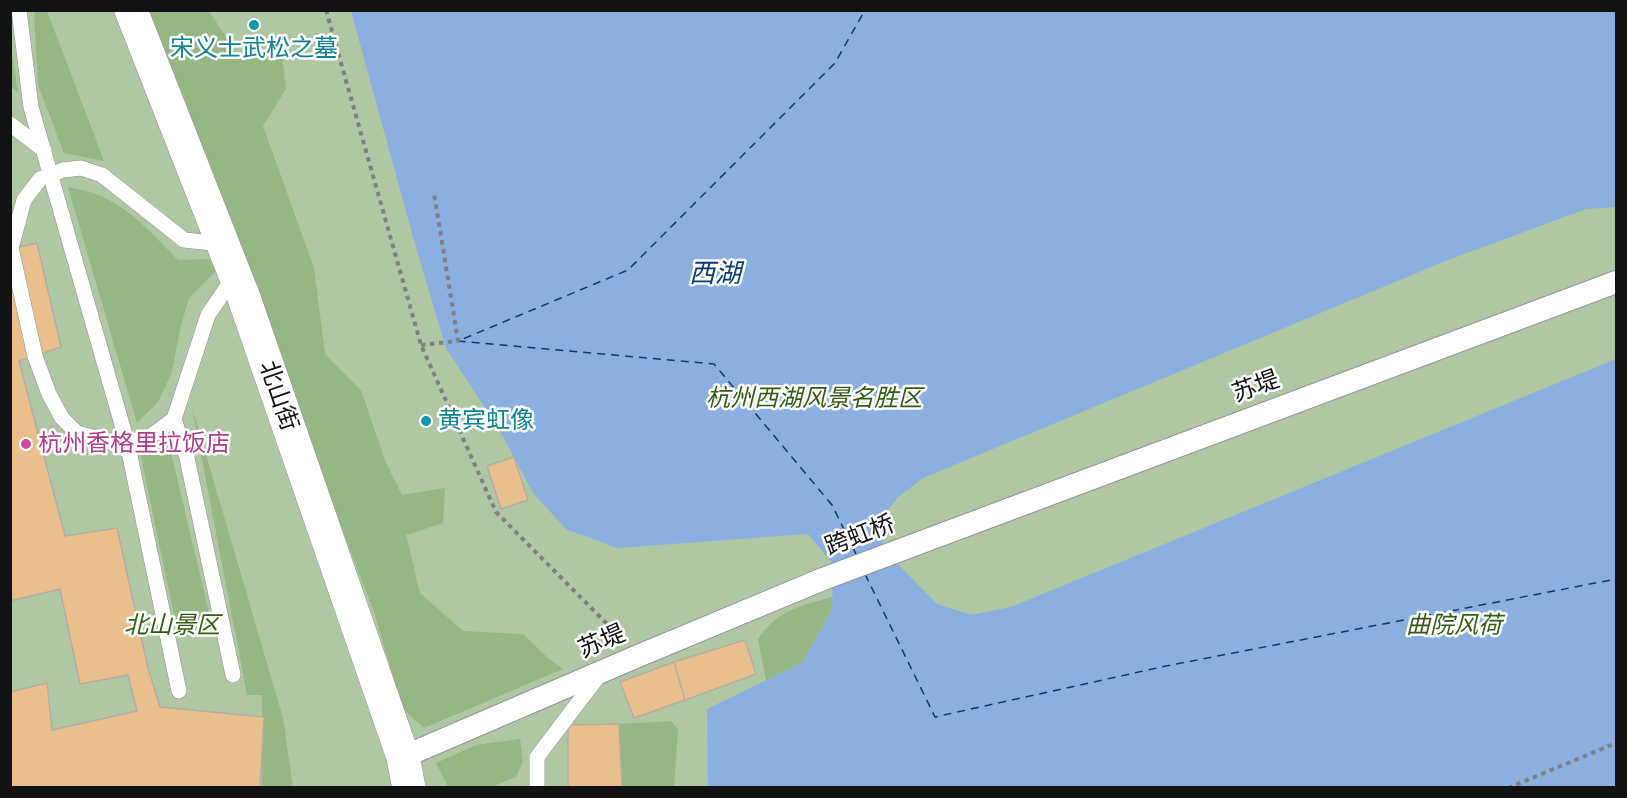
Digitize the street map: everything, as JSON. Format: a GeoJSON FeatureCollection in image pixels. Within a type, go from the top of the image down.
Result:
{"type":"FeatureCollection","features":[{"type":"Feature","properties":{"kind":"main road","name":"北山街"},"geometry":{"type":"LineString","coordinates":[[131,10],[237,280],[406,772]]}},
{"type":"Feature","properties":{"kind":"street","name":"苏堤"},"geometry":{"type":"LineString","coordinates":[[915,544],[1617,282]]}},
{"type":"Feature","properties":{"kind":"street","name":"跨虹桥"},"geometry":{"type":"LineString","coordinates":[[823,579],[915,544]]}},
{"type":"Feature","properties":{"kind":"street","name":"苏堤"},"geometry":{"type":"LineString","coordinates":[[406,772],[602,671],[823,579]]}},
{"type":"Feature","properties":{"kind":"lane"},"geometry":{"type":"LineString","coordinates":[[20,10],[31,107],[127,442],[179,692]]}},
{"type":"Feature","properties":{"kind":"lane"},"geometry":{"type":"LineString","coordinates":[[10,124],[44,150]]}},
{"type":"Feature","properties":{"kind":"lane"},"geometry":{"type":"LineString","coordinates":[[223,244],[184,240],[102,174],[81,168],[63,170],[40,179],[24,200],[11,249],[35,356],[49,394],[62,418],[77,433],[107,441],[127,442],[152,436],[174,419],[208,315],[227,287],[237,280]]}},
{"type":"Feature","properties":{"kind":"lane"},"geometry":{"type":"LineString","coordinates":[[174,419],[187,458],[233,675]]}},
{"type":"Feature","properties":{"kind":"lane"},"geometry":{"type":"LineString","coordinates":[[537,788],[537,757],[602,671]]}},
{"type":"Feature","properties":{"kind":"path"},"geometry":{"type":"LineString","coordinates":[[326,10],[421,345],[496,512],[638,656]]}},
{"type":"Feature","properties":{"kind":"path"},"geometry":{"type":"LineString","coordinates":[[421,345],[458,341],[434,193]]}},
{"type":"Feature","properties":{"kind":"path"},"geometry":{"type":"LineString","coordinates":[[1508,788],[1617,743]]}},
{"type":"Feature","properties":{"kind":"green space","name":"杭州西湖风景名胜区"},"geometry":{"type":"Polygon","coordinates":[[[10,11],[1616,11],[1616,787],[11,787],[10,11]]]}},
{"type":"Feature","properties":{"kind":"green space"},"geometry":{"type":"Polygon","coordinates":[[[34,11],[47,11],[104,161],[64,153],[38,85],[34,11]]]}},
{"type":"Feature","properties":{"kind":"green space"},"geometry":{"type":"Polygon","coordinates":[[[142,11],[209,11],[239,57],[282,54],[286,89],[263,126],[314,268],[325,354],[361,390],[386,463],[402,495],[445,488],[443,523],[406,535],[420,593],[463,631],[523,634],[563,669],[424,728],[402,708],[374,612],[142,11]]]}},
{"type":"Feature","properties":{"kind":"green space"},"geometry":{"type":"Polygon","coordinates":[[[11,48],[18,92],[11,87],[11,48]]]}},
{"type":"Feature","properties":{"kind":"green space"},"geometry":{"type":"Polygon","coordinates":[[[68,187],[96,194],[120,206],[140,222],[178,260],[209,259],[216,271],[189,298],[180,329],[172,372],[158,402],[137,423],[68,187]]]}},
{"type":"Feature","properties":{"kind":"green space"},"geometry":{"type":"Polygon","coordinates":[[[192,407],[283,718],[293,787],[262,787],[262,695],[247,695],[192,407]]]}},
{"type":"Feature","properties":{"kind":"green space"},"geometry":{"type":"Polygon","coordinates":[[[169,444],[211,621],[177,630],[140,452],[169,444]]]}},
{"type":"Feature","properties":{"kind":"green space"},"geometry":{"type":"Polygon","coordinates":[[[832,597],[832,609],[802,663],[766,681],[758,639],[775,620],[788,612],[832,597]]]}},
{"type":"Feature","properties":{"kind":"green space"},"geometry":{"type":"Polygon","coordinates":[[[671,721],[678,730],[674,787],[622,787],[619,724],[671,721]]]}},
{"type":"Feature","properties":{"kind":"green space"},"geometry":{"type":"Polygon","coordinates":[[[520,739],[523,761],[516,777],[494,786],[448,787],[436,763],[476,745],[520,739]]]}},
{"type":"Feature","properties":{"kind":"water","name":"西湖"},"geometry":{"type":"Polygon","coordinates":[[[351,11],[1616,11],[1616,207],[1586,209],[1448,260],[923,478],[898,497],[881,519],[884,550],[937,604],[971,615],[1011,607],[1616,359],[1616,787],[708,787],[707,709],[802,663],[832,609],[833,564],[808,534],[617,548],[566,529],[533,493],[500,431],[446,348],[351,11]]]}},
{"type":"Feature","properties":{"kind":"building","name":"杭州香格里拉饭店"},"geometry":{"type":"Polygon","coordinates":[[[37,243],[61,347],[19,361],[65,536],[117,528],[148,668],[160,707],[264,717],[260,788],[10,788],[10,692],[47,683],[52,730],[137,711],[128,675],[80,684],[60,589],[10,601],[10,249],[37,243]]]}},
{"type":"Feature","properties":{"kind":"building"},"geometry":{"type":"Polygon","coordinates":[[[514,457],[528,500],[501,509],[487,466],[514,457]]]}},
{"type":"Feature","properties":{"kind":"building"},"geometry":{"type":"Polygon","coordinates":[[[745,640],[756,674],[685,700],[674,662],[745,640]]]}},
{"type":"Feature","properties":{"kind":"building"},"geometry":{"type":"Polygon","coordinates":[[[674,662],[685,700],[634,718],[620,682],[674,662]]]}},
{"type":"Feature","properties":{"kind":"building"},"geometry":{"type":"Polygon","coordinates":[[[619,724],[622,788],[568,788],[568,725],[619,724]]]}},
{"type":"Feature","properties":{"kind":"ferry route"},"geometry":{"type":"LineString","coordinates":[[857,556],[832,505],[714,364],[458,341],[628,270],[835,63],[865,10]]}},
{"type":"Feature","properties":{"kind":"ferry route"},"geometry":{"type":"LineString","coordinates":[[865,574],[935,717],[1166,666],[1616,579]]}},
{"type":"Feature","properties":{"kind":"place","name":"宋义士武松之墓"},"geometry":{"type":"Point","coordinates":[254,25]}},
{"type":"Feature","properties":{"kind":"place","name":"黄宾虹像"},"geometry":{"type":"Point","coordinates":[426,421]}},
{"type":"Feature","properties":{"kind":"place","name":"杭州香格里拉饭店"},"geometry":{"type":"Point","coordinates":[26,444]}},
{"type":"Feature","properties":{"kind":"park label","name":"北山景区"},"geometry":{"type":"Point","coordinates":[172,626]}},
{"type":"Feature","properties":{"kind":"park label","name":"曲院风荷"},"geometry":{"type":"Point","coordinates":[1454,626]}}]}
